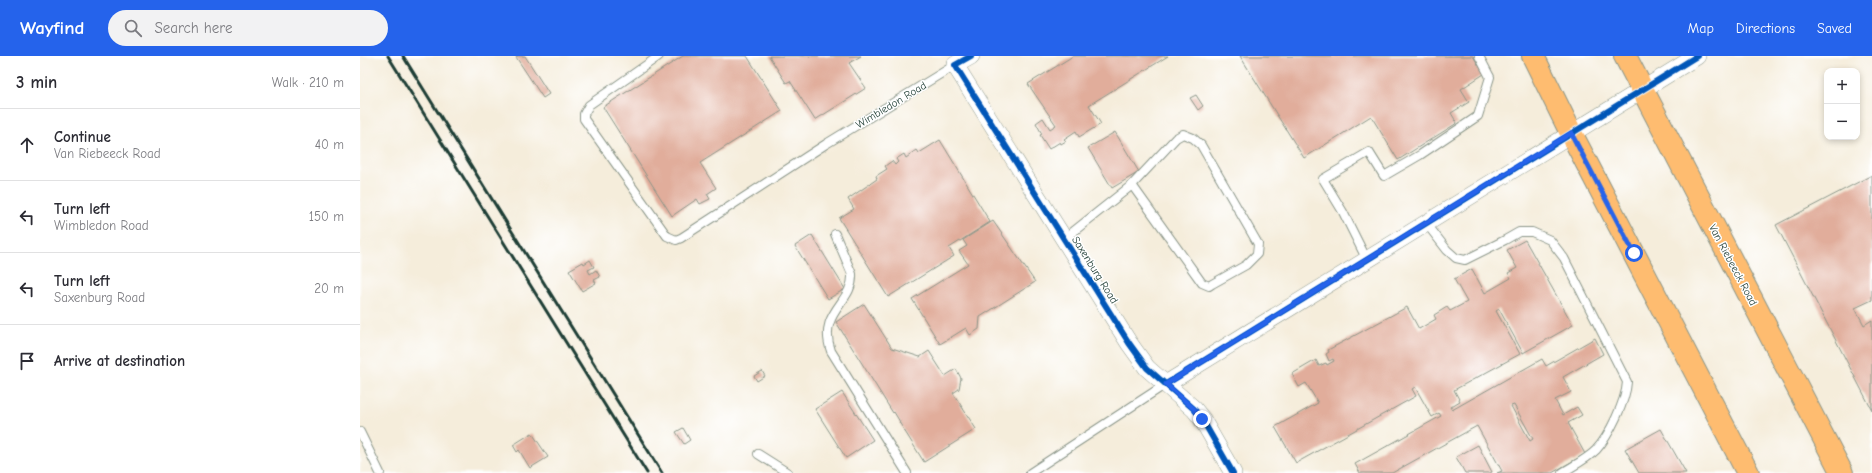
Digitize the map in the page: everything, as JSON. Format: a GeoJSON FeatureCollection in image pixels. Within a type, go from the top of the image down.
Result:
{"type":"FeatureCollection","features":[{"type":"Feature","properties":{"kind":"main road"},"geometry":{"type":"LineString","coordinates":[[1533,56],[1571,133],[1748,473]]}},
{"type":"Feature","properties":{"kind":"main road","name":"Van Riebeeck Road"},"geometry":{"type":"LineString","coordinates":[[1625,56],[1842,473]]}},
{"type":"Feature","properties":{"kind":"street"},"geometry":{"type":"LineString","coordinates":[[955,66],[971,56]]}},
{"type":"Feature","properties":{"kind":"street"},"geometry":{"type":"LineString","coordinates":[[1166,384],[1697,56]]}},
{"type":"Feature","properties":{"kind":"street","name":"Saxenburg Road"},"geometry":{"type":"LineString","coordinates":[[955,66],[1138,357],[1154,375],[1194,409],[1202,419],[1233,473]]}},
{"type":"Feature","properties":{"kind":"lane","name":"Wimbledon Road"},"geometry":{"type":"LineString","coordinates":[[659,56],[589,104],[584,114],[584,119],[671,239],[681,238],[826,144],[955,66]]}},
{"type":"Feature","properties":{"kind":"lane"},"geometry":{"type":"LineString","coordinates":[[1366,260],[1343,212],[1323,179],[1369,152],[1384,176],[1420,155],[1478,116],[1490,77],[1479,56]]}},
{"type":"Feature","properties":{"kind":"lane"},"geometry":{"type":"LineString","coordinates":[[1064,239],[1132,185],[1176,138],[1180,135],[1188,135],[1201,145],[1258,244],[1257,254],[1246,265],[1209,286],[1202,283],[1132,185]]}},
{"type":"Feature","properties":{"kind":"lane"},"geometry":{"type":"LineString","coordinates":[[1426,223],[1452,256],[1465,260],[1518,232],[1532,232],[1550,240],[1568,265],[1627,382],[1623,401],[1601,444],[1595,451],[1562,473]]}},
{"type":"Feature","properties":{"kind":"lane"},"geometry":{"type":"LineString","coordinates":[[835,234],[852,274],[853,281],[849,291],[840,302],[829,321],[828,343],[831,351],[907,473]]}},
{"type":"Feature","properties":{"kind":"lane"},"geometry":{"type":"LineString","coordinates":[[1030,473],[1166,384]]}},
{"type":"Feature","properties":{"kind":"lane"},"geometry":{"type":"LineString","coordinates":[[360,432],[380,473]]}},
{"type":"Feature","properties":{"kind":"lane"},"geometry":{"type":"LineString","coordinates":[[758,454],[788,473]]}},
{"type":"Feature","properties":{"kind":"building"},"geometry":{"type":"Polygon","coordinates":[[[525,56],[549,94],[543,98],[516,57],[525,56]]]}},
{"type":"Feature","properties":{"kind":"building"},"geometry":{"type":"Polygon","coordinates":[[[683,56],[747,56],[782,111],[700,163],[716,188],[707,194],[710,199],[700,204],[697,199],[672,216],[603,107],[683,56]]]}},
{"type":"Feature","properties":{"kind":"building"},"geometry":{"type":"Polygon","coordinates":[[[769,56],[861,56],[849,63],[866,88],[815,120],[790,81],[786,83],[769,56]]]}},
{"type":"Feature","properties":{"kind":"building"},"geometry":{"type":"Polygon","coordinates":[[[1073,56],[1168,56],[1089,105],[1101,124],[1079,137],[1076,131],[1064,139],[1066,141],[1061,144],[1060,142],[1049,149],[1040,135],[1042,134],[1036,123],[1043,118],[1050,129],[1056,125],[1028,84],[1073,56]]]}},
{"type":"Feature","properties":{"kind":"building"},"geometry":{"type":"Polygon","coordinates":[[[1240,56],[1473,56],[1484,74],[1461,89],[1469,102],[1451,113],[1457,123],[1398,160],[1371,116],[1304,158],[1240,56]]]}},
{"type":"Feature","properties":{"kind":"building"},"geometry":{"type":"Polygon","coordinates":[[[1196,95],[1203,106],[1198,110],[1190,98],[1196,95]]]}},
{"type":"Feature","properties":{"kind":"building"},"geometry":{"type":"Polygon","coordinates":[[[1115,132],[1139,172],[1112,188],[1088,148],[1115,132]]]}},
{"type":"Feature","properties":{"kind":"building"},"geometry":{"type":"Polygon","coordinates":[[[940,140],[990,222],[949,248],[954,256],[888,297],[839,218],[854,209],[848,199],[877,179],[876,176],[887,169],[885,166],[892,161],[895,165],[898,162],[896,159],[904,154],[906,158],[917,150],[919,153],[940,140]]]}},
{"type":"Feature","properties":{"kind":"building"},"geometry":{"type":"Polygon","coordinates":[[[1872,175],[1872,300],[1855,308],[1864,325],[1872,320],[1872,410],[1776,225],[1872,175]]]}},
{"type":"Feature","properties":{"kind":"building"},"geometry":{"type":"Polygon","coordinates":[[[993,221],[1035,282],[980,317],[979,329],[970,335],[966,328],[940,344],[912,299],[968,264],[959,251],[967,246],[963,240],[993,221]]]}},
{"type":"Feature","properties":{"kind":"building"},"geometry":{"type":"Polygon","coordinates":[[[812,235],[845,289],[828,299],[795,246],[812,235]]]}},
{"type":"Feature","properties":{"kind":"building"},"geometry":{"type":"Polygon","coordinates":[[[1525,240],[1573,325],[1523,353],[1499,309],[1496,311],[1520,354],[1454,390],[1460,401],[1450,407],[1452,410],[1542,359],[1546,366],[1595,338],[1603,354],[1563,377],[1571,392],[1555,400],[1563,415],[1577,407],[1582,415],[1568,423],[1585,454],[1552,473],[1497,473],[1502,471],[1477,426],[1392,473],[1360,473],[1355,464],[1441,416],[1439,413],[1432,417],[1415,387],[1412,389],[1416,396],[1296,463],[1275,427],[1318,403],[1306,383],[1299,387],[1292,374],[1316,360],[1319,366],[1326,363],[1327,365],[1334,361],[1333,359],[1329,361],[1326,354],[1329,352],[1328,350],[1407,307],[1419,329],[1436,319],[1434,315],[1447,307],[1450,311],[1467,302],[1454,279],[1472,269],[1485,293],[1511,278],[1508,273],[1517,268],[1507,250],[1525,240]],[[1514,405],[1511,406],[1530,441],[1533,439],[1514,405]]]}},
{"type":"Feature","properties":{"kind":"building"},"geometry":{"type":"Polygon","coordinates":[[[590,260],[594,267],[588,270],[590,274],[596,270],[600,277],[594,280],[596,283],[582,291],[569,270],[583,262],[584,264],[590,260]]]}},
{"type":"Feature","properties":{"kind":"building"},"geometry":{"type":"Polygon","coordinates":[[[864,304],[892,348],[920,357],[929,351],[945,376],[956,369],[961,378],[959,389],[953,393],[976,429],[924,462],[894,412],[893,413],[836,322],[864,304]]]}},
{"type":"Feature","properties":{"kind":"building"},"geometry":{"type":"Polygon","coordinates":[[[762,371],[765,376],[757,381],[754,376],[762,371]]]}},
{"type":"Feature","properties":{"kind":"building"},"geometry":{"type":"Polygon","coordinates":[[[842,392],[873,440],[846,458],[815,409],[842,392]]]}},
{"type":"Feature","properties":{"kind":"building"},"geometry":{"type":"Polygon","coordinates":[[[683,428],[690,440],[684,444],[676,432],[683,428]]]}},
{"type":"Feature","properties":{"kind":"building"},"geometry":{"type":"Polygon","coordinates":[[[1661,429],[1686,473],[1639,473],[1625,449],[1661,429]]]}},
{"type":"Feature","properties":{"kind":"building"},"geometry":{"type":"Polygon","coordinates":[[[532,433],[548,457],[530,468],[519,450],[517,452],[513,445],[532,433]]]}},
{"type":"Feature","properties":{"kind":"building"},"geometry":{"type":"Polygon","coordinates":[[[1478,445],[1492,472],[1465,473],[1456,457],[1478,445]]]}},
{"type":"Feature","properties":{"kind":"railway"},"geometry":{"type":"LineString","coordinates":[[388,56],[647,473]]}},
{"type":"Feature","properties":{"kind":"railway"},"geometry":{"type":"LineString","coordinates":[[403,56],[662,473]]}},
{"type":"Feature","properties":{"kind":"cycle path"},"geometry":{"type":"LineString","coordinates":[[971,56],[955,65],[1129,343],[1147,368],[1194,409],[1202,419],[1233,473]]}},
{"type":"Feature","properties":{"kind":"cycle path"},"geometry":{"type":"LineString","coordinates":[[1166,384],[1697,56]]}},
{"type":"Feature","properties":{"kind":"route"},"geometry":{"type":"LineString","coordinates":[[1202,419],[1194,409],[1166,384],[1571,133],[1634,253]]}}]}
